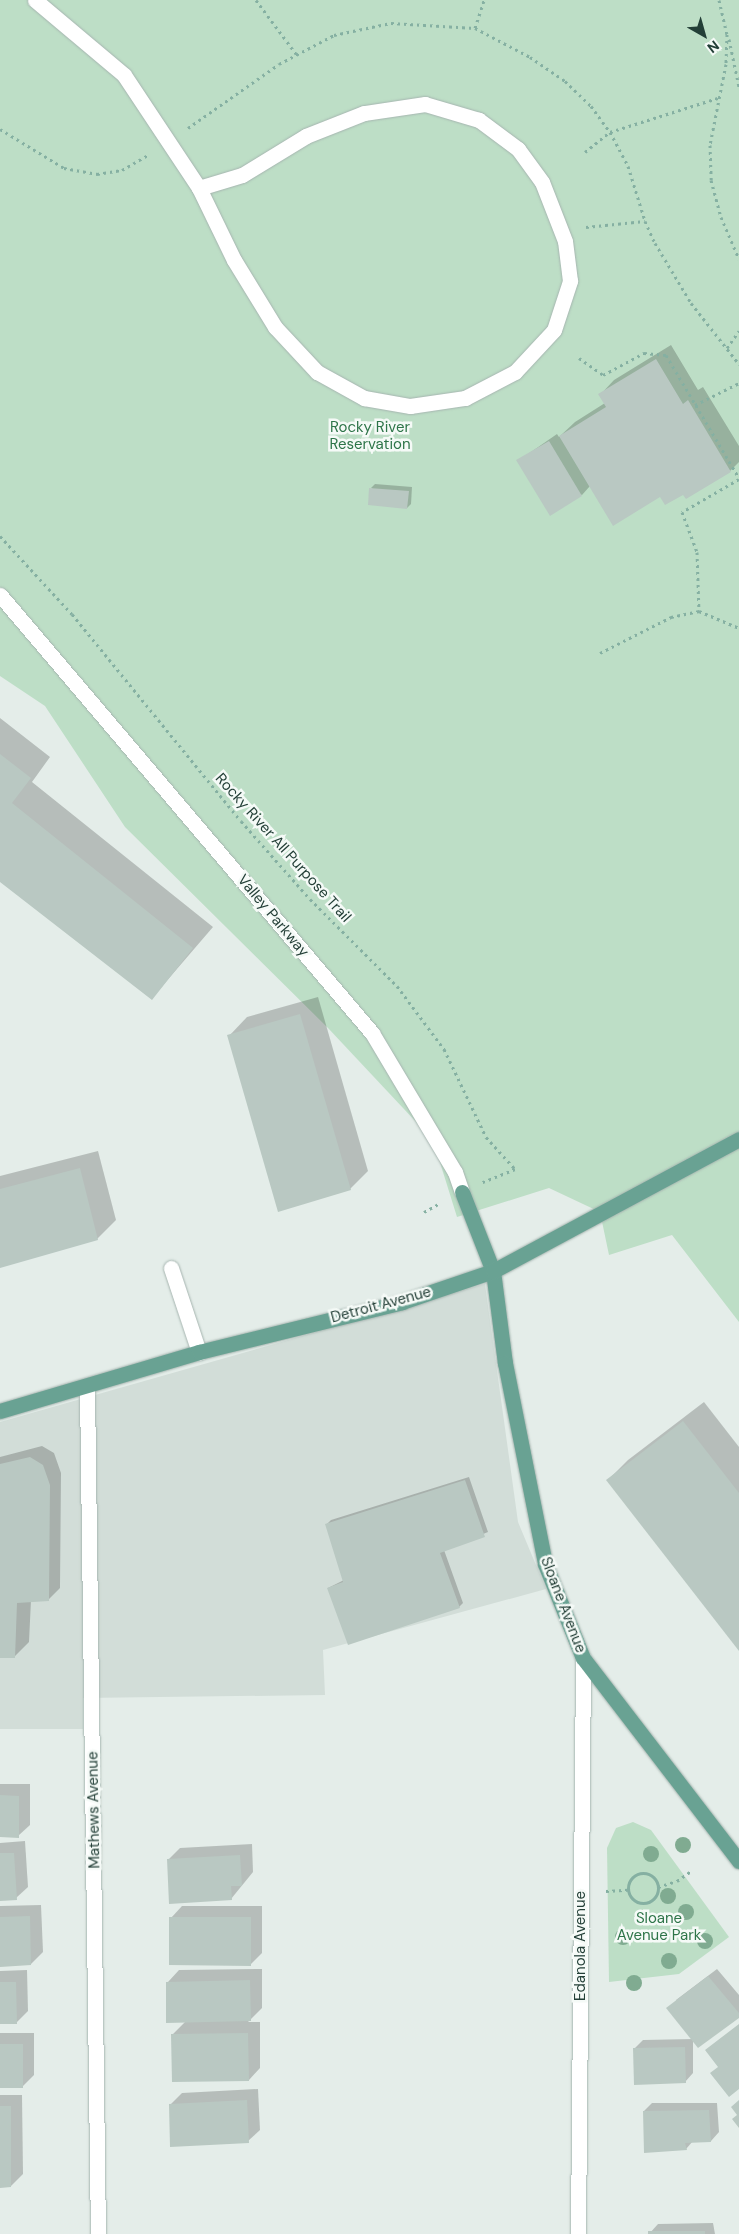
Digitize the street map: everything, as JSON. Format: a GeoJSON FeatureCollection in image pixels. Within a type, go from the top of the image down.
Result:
{"type":"FeatureCollection","features":[{"type":"Feature","properties":{"kind":"main road","name":"Detroit Avenue"},"geometry":{"type":"LineString","coordinates":[[0,1411],[199,1352],[402,1302],[493,1270],[739,1139]]}},
{"type":"Feature","properties":{"kind":"main road","name":"Valley Parkway"},"geometry":{"type":"LineString","coordinates":[[462,1192],[493,1270]]}},
{"type":"Feature","properties":{"kind":"main road","name":"Sloane Avenue"},"geometry":{"type":"LineString","coordinates":[[493,1270],[506,1363],[545,1564],[583,1658],[739,1861]]}},
{"type":"Feature","properties":{"kind":"street"},"geometry":{"type":"LineString","coordinates":[[35,0],[124,75],[199,188],[234,260],[275,327],[317,372],[364,398],[410,406],[465,398],[515,372],[554,330],[570,281],[560,230],[542,182],[518,149],[479,120],[426,104],[364,113],[306,136],[242,176],[199,188]]}},
{"type":"Feature","properties":{"kind":"street","name":"Valley Parkway"},"geometry":{"type":"LineString","coordinates":[[0,595],[372,1033],[455,1172],[462,1192]]}},
{"type":"Feature","properties":{"kind":"street"},"geometry":{"type":"LineString","coordinates":[[171,1268],[199,1352]]}},
{"type":"Feature","properties":{"kind":"street","name":"Mathews Avenue"},"geometry":{"type":"LineString","coordinates":[[88,1386],[98,2234]]}},
{"type":"Feature","properties":{"kind":"street","name":"Edanola Avenue"},"geometry":{"type":"LineString","coordinates":[[578,2234],[583,1658]]}},
{"type":"Feature","properties":{"kind":"path"},"geometry":{"type":"LineString","coordinates":[[256,0],[297,55]]}},
{"type":"Feature","properties":{"kind":"path"},"geometry":{"type":"LineString","coordinates":[[474,28],[484,0]]}},
{"type":"Feature","properties":{"kind":"path"},"geometry":{"type":"LineString","coordinates":[[719,0],[739,87]]}},
{"type":"Feature","properties":{"kind":"path"},"geometry":{"type":"LineString","coordinates":[[0,129],[64,168],[96,174],[122,170],[169,142],[236,92],[334,35],[391,23],[474,28],[530,57],[565,81],[610,132],[628,166],[645,221],[691,302],[739,364]]}},
{"type":"Feature","properties":{"kind":"path"},"geometry":{"type":"LineString","coordinates":[[727,34],[710,145],[711,180],[721,217],[739,260]]}},
{"type":"Feature","properties":{"kind":"path"},"geometry":{"type":"LineString","coordinates":[[585,152],[610,132],[718,98]]}},
{"type":"Feature","properties":{"kind":"path"},"geometry":{"type":"LineString","coordinates":[[560,230],[645,221]]}},
{"type":"Feature","properties":{"kind":"path"},"geometry":{"type":"LineString","coordinates":[[727,348],[739,330]]}},
{"type":"Feature","properties":{"kind":"path"},"geometry":{"type":"LineString","coordinates":[[580,358],[604,375],[644,353],[666,355],[739,478],[682,512],[697,552],[699,611]]}},
{"type":"Feature","properties":{"kind":"path"},"geometry":{"type":"LineString","coordinates":[[695,404],[739,383]]}},
{"type":"Feature","properties":{"kind":"path","name":"Rocky River All Purpose Trail"},"geometry":{"type":"LineString","coordinates":[[0,536],[72,614],[247,828],[310,899],[397,986],[444,1048],[486,1136],[515,1169],[494,1176]]}},
{"type":"Feature","properties":{"kind":"path"},"geometry":{"type":"LineString","coordinates":[[600,653],[671,617],[699,611],[739,628]]}},
{"type":"Feature","properties":{"kind":"path"},"geometry":{"type":"LineString","coordinates":[[658,1886],[677,1881],[690,1872]]}},
{"type":"Feature","properties":{"kind":"path"},"geometry":{"type":"LineString","coordinates":[[642,1873],[655,1878],[658,1886],[656,1896],[645,1903],[632,1898],[628,1890],[633,1877],[642,1873]]}},
{"type":"Feature","properties":{"kind":"path"},"geometry":{"type":"LineString","coordinates":[[603,1890],[628,1890]]}},
{"type":"Feature","properties":{"kind":"shaded area"},"geometry":{"type":"Polygon","coordinates":[[[485,1284],[518,1522],[546,1589],[323,1650],[325,1695],[83,1698],[83,1729],[0,1729],[0,1422],[485,1284]]]}},
{"type":"Feature","properties":{"kind":"green space","name":"Rocky River Reservation"},"geometry":{"type":"Polygon","coordinates":[[[0,0],[739,0],[739,1322],[672,1235],[609,1255],[600,1212],[549,1188],[457,1217],[433,1140],[328,1028],[125,827],[45,706],[0,676],[0,0]]]}},
{"type":"Feature","properties":{"kind":"green space","name":"Sloane Avenue Park"},"geometry":{"type":"Polygon","coordinates":[[[633,1822],[651,1830],[729,1937],[679,1974],[609,1982],[607,1848],[616,1828],[633,1822]]]}},
{"type":"Feature","properties":{"kind":"building"},"geometry":{"type":"Polygon","coordinates":[[[656,359],[683,404],[688,400],[731,472],[686,499],[683,495],[665,505],[660,497],[613,526],[559,436],[606,407],[598,394],[656,359]]]}},
{"type":"Feature","properties":{"kind":"building"},"geometry":{"type":"Polygon","coordinates":[[[549,441],[582,496],[550,516],[516,460],[549,441]]]}},
{"type":"Feature","properties":{"kind":"building"},"geometry":{"type":"Polygon","coordinates":[[[369,488],[409,491],[407,509],[368,505],[369,488]]]}},
{"type":"Feature","properties":{"kind":"building"},"geometry":{"type":"Polygon","coordinates":[[[0,754],[31,778],[12,803],[193,948],[152,1000],[0,882],[0,754]]]}},
{"type":"Feature","properties":{"kind":"building"},"geometry":{"type":"Polygon","coordinates":[[[300,1014],[351,1190],[278,1212],[227,1035],[300,1014]]]}},
{"type":"Feature","properties":{"kind":"building"},"geometry":{"type":"Polygon","coordinates":[[[80,1168],[98,1240],[0,1268],[0,1189],[80,1168]]]}},
{"type":"Feature","properties":{"kind":"building"},"geometry":{"type":"Polygon","coordinates":[[[683,1421],[739,1493],[739,1651],[606,1480],[683,1421]]]}},
{"type":"Feature","properties":{"kind":"building"},"geometry":{"type":"Polygon","coordinates":[[[30,1457],[43,1465],[50,1485],[49,1601],[17,1603],[15,1658],[0,1658],[0,1464],[30,1457]]]}},
{"type":"Feature","properties":{"kind":"building"},"geometry":{"type":"Polygon","coordinates":[[[465,1480],[485,1537],[440,1553],[460,1608],[348,1645],[327,1588],[343,1582],[325,1524],[465,1480]]]}},
{"type":"Feature","properties":{"kind":"building"},"geometry":{"type":"Polygon","coordinates":[[[0,1795],[19,1796],[19,1838],[0,1837],[0,1795]]]}},
{"type":"Feature","properties":{"kind":"building"},"geometry":{"type":"Polygon","coordinates":[[[0,1853],[14,1853],[17,1900],[0,1901],[0,1853]]]}},
{"type":"Feature","properties":{"kind":"building"},"geometry":{"type":"Polygon","coordinates":[[[240,1855],[242,1886],[231,1886],[232,1900],[169,1904],[167,1859],[240,1855]]]}},
{"type":"Feature","properties":{"kind":"building"},"geometry":{"type":"Polygon","coordinates":[[[30,1916],[31,1965],[0,1967],[0,1917],[30,1916]]]}},
{"type":"Feature","properties":{"kind":"building"},"geometry":{"type":"Polygon","coordinates":[[[169,1917],[251,1917],[251,1966],[169,1965],[169,1917]]]}},
{"type":"Feature","properties":{"kind":"building"},"geometry":{"type":"Polygon","coordinates":[[[708,1976],[739,2013],[739,2018],[698,2048],[666,2008],[708,1976]]]}},
{"type":"Feature","properties":{"kind":"building"},"geometry":{"type":"Polygon","coordinates":[[[250,1980],[251,2021],[166,2023],[166,1982],[250,1980]]]}},
{"type":"Feature","properties":{"kind":"building"},"geometry":{"type":"Polygon","coordinates":[[[0,1982],[16,1982],[17,2024],[0,2024],[0,1982]]]}},
{"type":"Feature","properties":{"kind":"building"},"geometry":{"type":"Polygon","coordinates":[[[739,2024],[739,2089],[729,2097],[710,2073],[718,2067],[705,2050],[739,2024]]]}},
{"type":"Feature","properties":{"kind":"building"},"geometry":{"type":"Polygon","coordinates":[[[248,2033],[249,2081],[172,2082],[171,2034],[248,2033]]]}},
{"type":"Feature","properties":{"kind":"building"},"geometry":{"type":"Polygon","coordinates":[[[0,2044],[23,2044],[23,2088],[0,2088],[0,2044]]]}},
{"type":"Feature","properties":{"kind":"building"},"geometry":{"type":"Polygon","coordinates":[[[685,2047],[686,2083],[634,2085],[633,2048],[685,2047]]]}},
{"type":"Feature","properties":{"kind":"building"},"geometry":{"type":"Polygon","coordinates":[[[247,2100],[249,2143],[170,2147],[169,2104],[247,2100]]]}},
{"type":"Feature","properties":{"kind":"building"},"geometry":{"type":"Polygon","coordinates":[[[739,2100],[739,2128],[732,2119],[737,2115],[731,2107],[739,2100]]]}},
{"type":"Feature","properties":{"kind":"building"},"geometry":{"type":"Polygon","coordinates":[[[0,2106],[11,2106],[11,2187],[0,2188],[0,2106]]]}},
{"type":"Feature","properties":{"kind":"building"},"geometry":{"type":"Polygon","coordinates":[[[709,2110],[711,2142],[685,2143],[687,2150],[644,2153],[643,2111],[709,2110]]]}},
{"type":"Feature","properties":{"kind":"building"},"geometry":{"type":"Polygon","coordinates":[[[648,2231],[705,2231],[705,2234],[648,2234],[648,2231]]]}}]}
